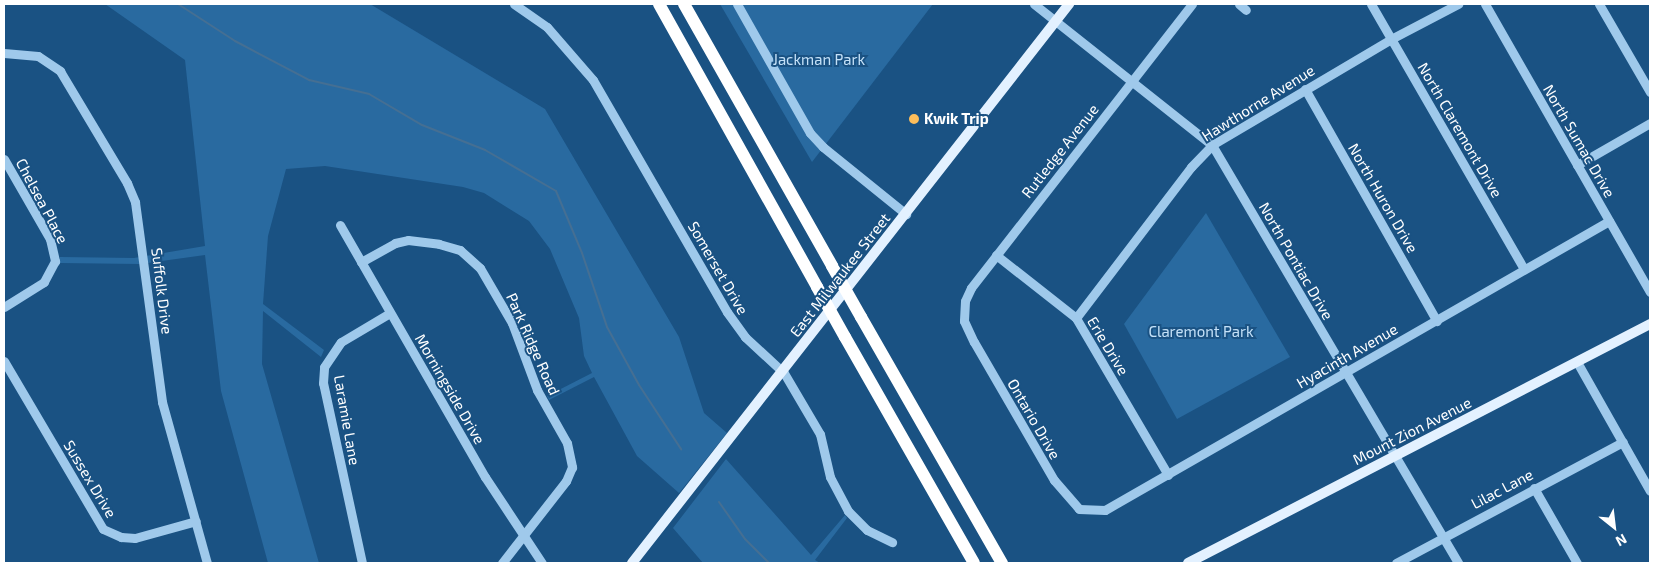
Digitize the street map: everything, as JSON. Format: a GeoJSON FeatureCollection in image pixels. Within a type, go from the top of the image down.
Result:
{"type":"FeatureCollection","features":[{"type":"Feature","properties":{"kind":"highway"},"geometry":{"type":"LineString","coordinates":[[659,4],[974,563]]}},
{"type":"Feature","properties":{"kind":"highway"},"geometry":{"type":"LineString","coordinates":[[684,4],[1002,563]]}},
{"type":"Feature","properties":{"kind":"main road","name":"East Milwaukee Street"},"geometry":{"type":"LineString","coordinates":[[632,563],[784,373],[1069,4]]}},
{"type":"Feature","properties":{"kind":"main road","name":"Mount Zion Avenue"},"geometry":{"type":"LineString","coordinates":[[1188,563],[1650,324]]}},
{"type":"Feature","properties":{"kind":"street","name":"Somerset Drive"},"geometry":{"type":"LineString","coordinates":[[514,4],[547,27],[593,80],[736,326],[784,373],[823,441],[830,477],[848,511],[867,530],[892,542]]}},
{"type":"Feature","properties":{"kind":"street"},"geometry":{"type":"LineString","coordinates":[[737,4],[810,133],[823,147],[906,214]]}},
{"type":"Feature","properties":{"kind":"street","name":"North Pontiac Drive"},"geometry":{"type":"LineString","coordinates":[[1034,4],[1133,80],[1212,145],[1458,563]]}},
{"type":"Feature","properties":{"kind":"street","name":"Rutledge Avenue"},"geometry":{"type":"LineString","coordinates":[[964,321],[965,301],[971,288],[1192,4]]}},
{"type":"Feature","properties":{"kind":"street"},"geometry":{"type":"LineString","coordinates":[[1238,4],[1246,10]]}},
{"type":"Feature","properties":{"kind":"street","name":"North Claremont Drive"},"geometry":{"type":"LineString","coordinates":[[1371,4],[1524,270]]}},
{"type":"Feature","properties":{"kind":"street","name":"Hawthorne Avenue"},"geometry":{"type":"LineString","coordinates":[[1076,318],[1190,167],[1212,145],[1391,39],[1458,4]]}},
{"type":"Feature","properties":{"kind":"street","name":"North Sumac Drive"},"geometry":{"type":"LineString","coordinates":[[1485,4],[1650,292]]}},
{"type":"Feature","properties":{"kind":"street"},"geometry":{"type":"LineString","coordinates":[[1600,4],[1650,92]]}},
{"type":"Feature","properties":{"kind":"street","name":"Suffolk Drive"},"geometry":{"type":"LineString","coordinates":[[4,53],[31,54],[49,62],[60,70],[127,183],[135,202],[162,402],[207,563]]}},
{"type":"Feature","properties":{"kind":"street","name":"North Huron Drive"},"geometry":{"type":"LineString","coordinates":[[1305,89],[1437,321]]}},
{"type":"Feature","properties":{"kind":"street"},"geometry":{"type":"LineString","coordinates":[[1577,165],[1650,124]]}},
{"type":"Feature","properties":{"kind":"street","name":"Chelsea Place"},"geometry":{"type":"LineString","coordinates":[[4,159],[54,246],[54,268],[44,282],[4,307]]}},
{"type":"Feature","properties":{"kind":"street","name":"Hyacinth Avenue"},"geometry":{"type":"LineString","coordinates":[[1098,511],[1168,475],[1609,221]]}},
{"type":"Feature","properties":{"kind":"street","name":"Morningside Drive"},"geometry":{"type":"LineString","coordinates":[[340,225],[485,477],[525,534],[542,563]]}},
{"type":"Feature","properties":{"kind":"street","name":"Park Ridge Road"},"geometry":{"type":"LineString","coordinates":[[361,262],[395,243],[408,240],[439,244],[468,255],[480,268],[506,313],[537,390],[567,443],[572,461],[569,477],[525,534]]}},
{"type":"Feature","properties":{"kind":"street","name":"Erie Drive"},"geometry":{"type":"LineString","coordinates":[[996,255],[1076,318],[1168,475]]}},
{"type":"Feature","properties":{"kind":"street","name":"Laramie Lane"},"geometry":{"type":"LineString","coordinates":[[362,563],[323,383],[324,367],[341,342],[390,313]]}},
{"type":"Feature","properties":{"kind":"street","name":"Ontario Drive"},"geometry":{"type":"LineString","coordinates":[[964,321],[1054,480],[1079,509],[1098,511]]}},
{"type":"Feature","properties":{"kind":"street","name":"Sussex Drive"},"geometry":{"type":"LineString","coordinates":[[4,361],[103,529],[121,537],[135,538],[196,521]]}},
{"type":"Feature","properties":{"kind":"street"},"geometry":{"type":"LineString","coordinates":[[1577,362],[1650,491]]}},
{"type":"Feature","properties":{"kind":"street","name":"Lilac Lane"},"geometry":{"type":"LineString","coordinates":[[1396,563],[1443,536],[1623,442]]}},
{"type":"Feature","properties":{"kind":"street"},"geometry":{"type":"LineString","coordinates":[[1534,488],[1578,563]]}},
{"type":"Feature","properties":{"kind":"street"},"geometry":{"type":"LineString","coordinates":[[502,563],[525,534]]}},
{"type":"Feature","properties":{"kind":"green space"},"geometry":{"type":"Polygon","coordinates":[[[105,4],[370,4],[545,109],[679,337],[704,413],[727,433],[679,493],[637,456],[594,377],[549,400],[547,396],[592,373],[584,356],[579,318],[550,249],[529,221],[484,193],[463,187],[325,166],[286,169],[268,236],[263,304],[324,350],[321,357],[263,311],[262,364],[319,563],[268,563],[221,391],[205,255],[140,264],[60,263],[60,257],[134,258],[205,246],[185,60],[105,4]]]}},
{"type":"Feature","properties":{"kind":"green space","name":"Jackman Park"},"geometry":{"type":"Polygon","coordinates":[[[720,4],[933,4],[812,162],[720,4]]]}},
{"type":"Feature","properties":{"kind":"green space","name":"Claremont Park"},"geometry":{"type":"Polygon","coordinates":[[[1206,213],[1290,357],[1177,419],[1124,324],[1206,213]]]}},
{"type":"Feature","properties":{"kind":"green space"},"geometry":{"type":"Polygon","coordinates":[[[726,459],[811,555],[845,515],[847,518],[815,560],[820,563],[703,563],[673,528],[726,459]]]}},
{"type":"Feature","properties":{"kind":"waterway"},"geometry":{"type":"LineString","coordinates":[[178,4],[235,41],[309,80],[369,94],[422,125],[485,150],[556,191],[582,253],[607,327],[639,385],[681,449]]}},
{"type":"Feature","properties":{"kind":"waterway"},"geometry":{"type":"LineString","coordinates":[[719,502],[745,539],[769,563]]}},
{"type":"Feature","properties":{"kind":"place","name":"Kwik Trip"},"geometry":{"type":"Point","coordinates":[914,119]}}]}
